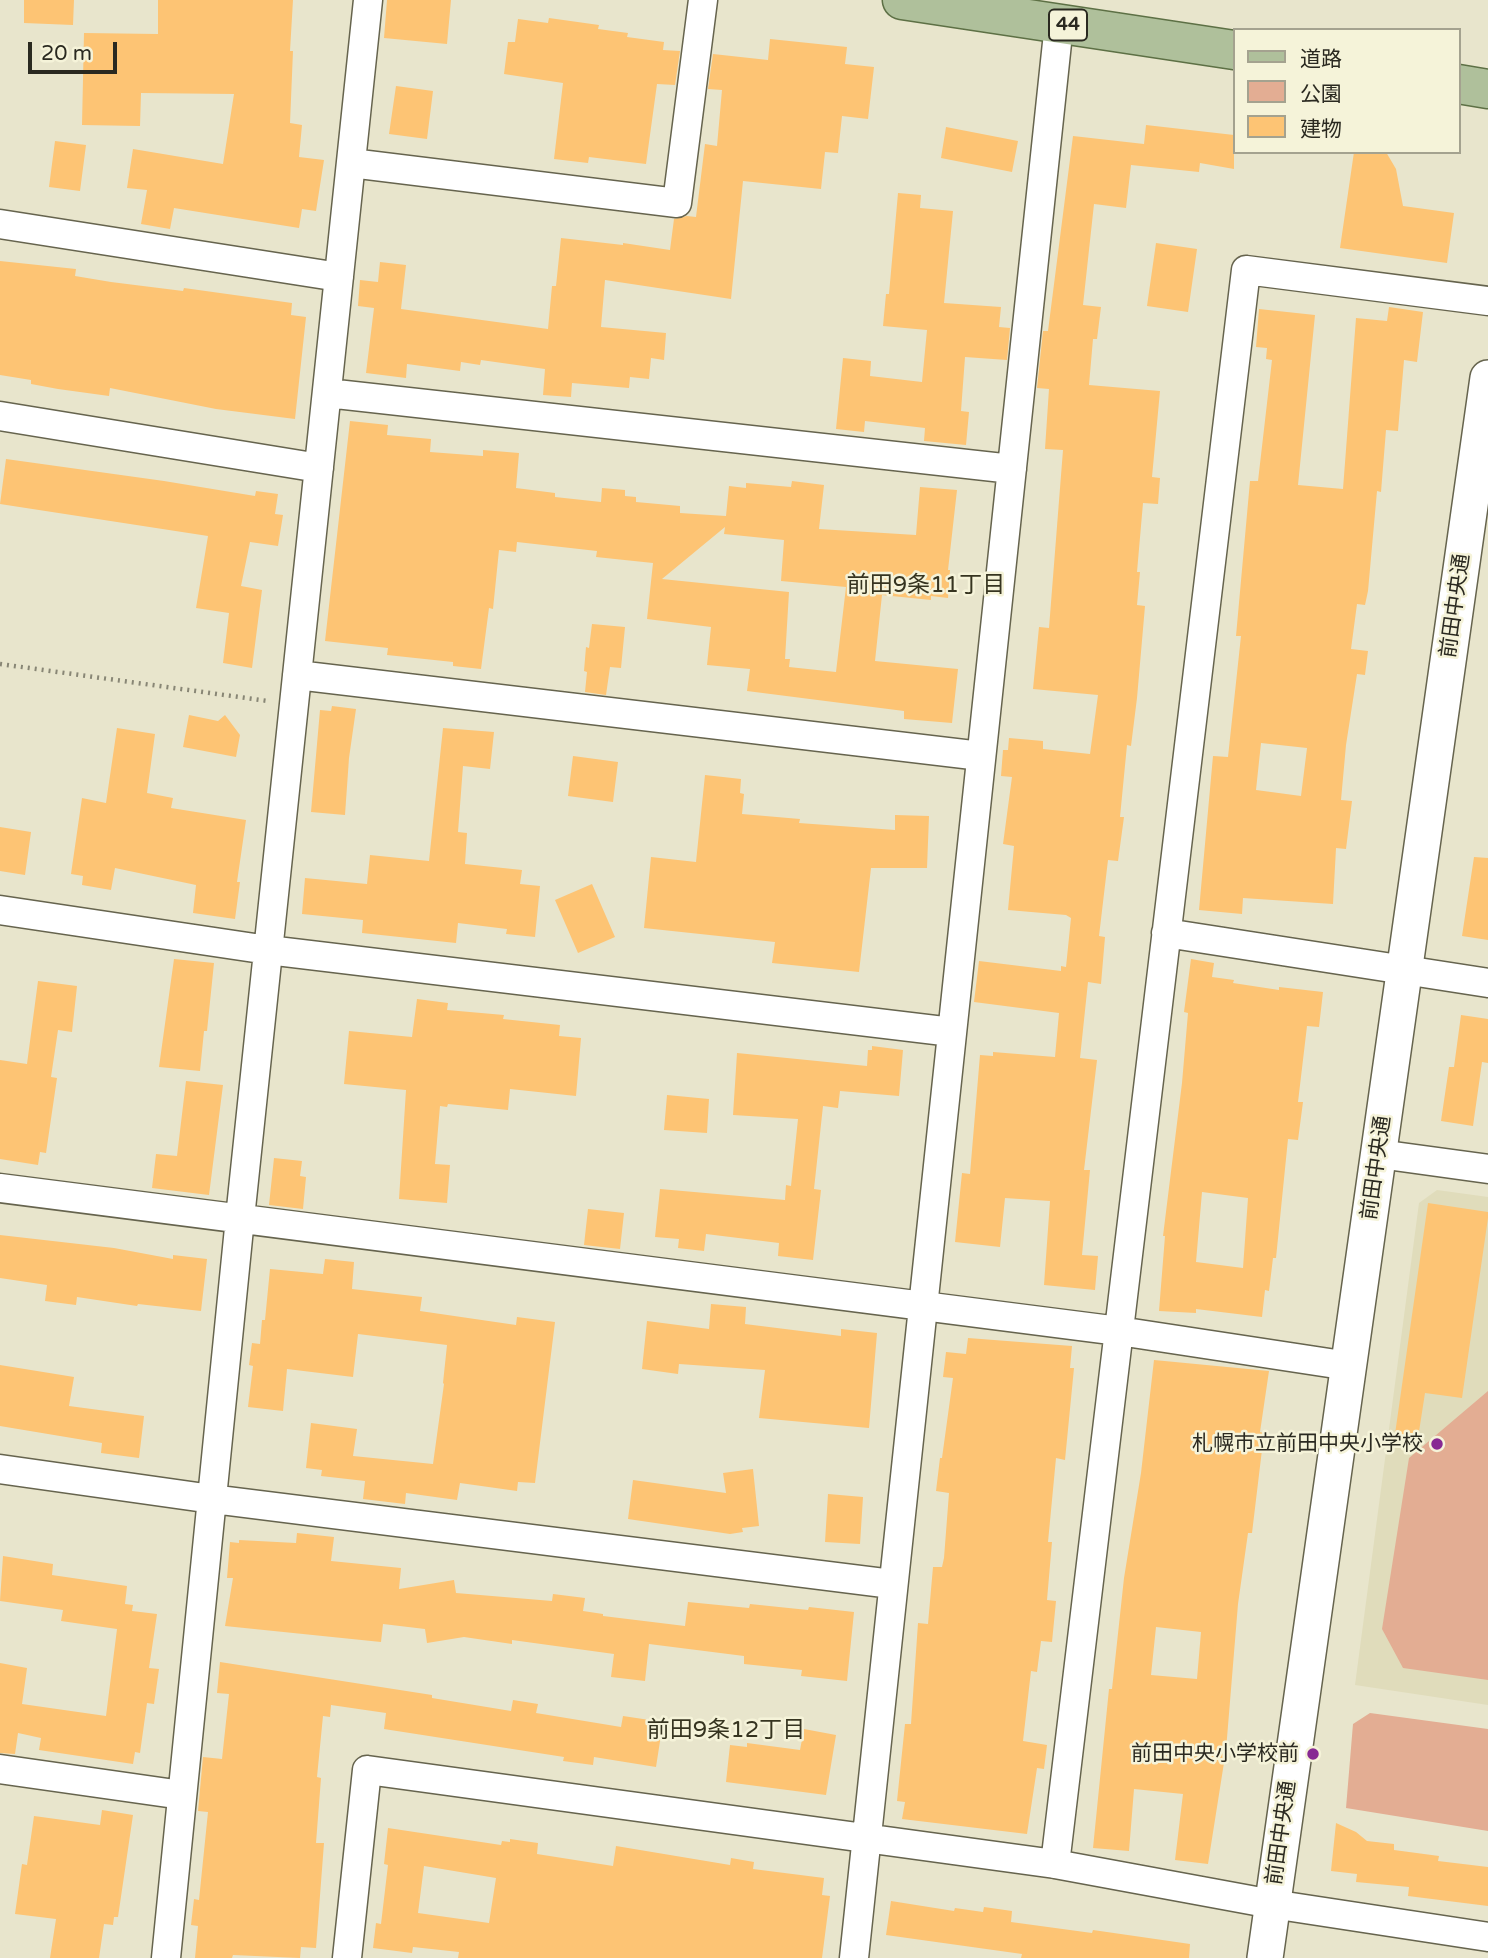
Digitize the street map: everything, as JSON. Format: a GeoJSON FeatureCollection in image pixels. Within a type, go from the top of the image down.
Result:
{"type":"FeatureCollection","features":[{"type":"Feature","properties":{"kind":"main road","name":"44"},"geometry":{"type":"LineString","coordinates":[[902,0],[1232,50]]}},
{"type":"Feature","properties":{"kind":"main road"},"geometry":{"type":"LineString","coordinates":[[1460,84],[1488,89]]}},
{"type":"Feature","properties":{"kind":"street"},"geometry":{"type":"LineString","coordinates":[[166,1958],[240,1218],[368,0]]}},
{"type":"Feature","properties":{"kind":"street"},"geometry":{"type":"LineString","coordinates":[[351,163],[677,203],[703,0]]}},
{"type":"Feature","properties":{"kind":"street"},"geometry":{"type":"LineString","coordinates":[[853,1958],[1059,24]]}},
{"type":"Feature","properties":{"kind":"street"},"geometry":{"type":"LineString","coordinates":[[0,225],[339,277]]}},
{"type":"Feature","properties":{"kind":"street"},"geometry":{"type":"LineString","coordinates":[[1055,1864],[1246,270],[1488,301]]}},
{"type":"Feature","properties":{"kind":"street","name":"前田中央通"},"geometry":{"type":"LineString","coordinates":[[1265,1958],[1488,378]]}},
{"type":"Feature","properties":{"kind":"street"},"geometry":{"type":"LineString","coordinates":[[327,393],[1012,469]]}},
{"type":"Feature","properties":{"kind":"street"},"geometry":{"type":"LineString","coordinates":[[0,416],[319,468]]}},
{"type":"Feature","properties":{"kind":"street"},"geometry":{"type":"LineString","coordinates":[[297,675],[981,755]]}},
{"type":"Feature","properties":{"kind":"street"},"geometry":{"type":"LineString","coordinates":[[0,910],[268,950],[952,1032]]}},
{"type":"Feature","properties":{"kind":"street"},"geometry":{"type":"LineString","coordinates":[[1167,933],[1488,983]]}},
{"type":"Feature","properties":{"kind":"street"},"geometry":{"type":"LineString","coordinates":[[1379,1153],[1488,1168]]}},
{"type":"Feature","properties":{"kind":"street"},"geometry":{"type":"LineString","coordinates":[[0,1188],[1119,1331],[1349,1366]]}},
{"type":"Feature","properties":{"kind":"street"},"geometry":{"type":"LineString","coordinates":[[0,1469],[212,1499],[892,1584]]}},
{"type":"Feature","properties":{"kind":"street"},"geometry":{"type":"LineString","coordinates":[[0,1769],[182,1796]]}},
{"type":"Feature","properties":{"kind":"street"},"geometry":{"type":"LineString","coordinates":[[347,1958],[367,1770],[1055,1864],[1272,1904],[1488,1937]]}},
{"type":"Feature","properties":{"kind":"path"},"geometry":{"type":"LineString","coordinates":[[0,664],[294,705]]}},
{"type":"Feature","properties":{"kind":"shaded area","name":"札幌市立前田中央小学校"},"geometry":{"type":"Polygon","coordinates":[[[1437,1190],[1488,1197],[1488,1705],[1355,1685],[1419,1203],[1437,1190]]]}},
{"type":"Feature","properties":{"kind":"green space"},"geometry":{"type":"Polygon","coordinates":[[[1488,1391],[1488,1680],[1403,1668],[1382,1629],[1409,1458],[1488,1391]]]}},
{"type":"Feature","properties":{"kind":"green space"},"geometry":{"type":"Polygon","coordinates":[[[1370,1713],[1488,1729],[1488,1831],[1346,1808],[1353,1724],[1370,1713]]]}},
{"type":"Feature","properties":{"kind":"building"},"geometry":{"type":"Polygon","coordinates":[[[24,0],[74,0],[73,25],[24,23],[24,0]]]}},
{"type":"Feature","properties":{"kind":"building"},"geometry":{"type":"Polygon","coordinates":[[[158,0],[293,0],[290,123],[302,125],[299,157],[324,160],[316,211],[302,209],[299,228],[174,208],[170,229],[141,224],[147,190],[127,188],[133,149],[223,164],[234,94],[141,93],[140,126],[82,125],[84,33],[158,34],[158,0]]]}},
{"type":"Feature","properties":{"kind":"building"},"geometry":{"type":"Polygon","coordinates":[[[387,0],[451,0],[447,44],[384,38],[387,0]]]}},
{"type":"Feature","properties":{"kind":"building"},"geometry":{"type":"Polygon","coordinates":[[[549,18],[599,25],[598,29],[628,33],[627,37],[664,42],[663,50],[680,51],[675,85],[657,84],[646,164],[589,157],[588,163],[554,159],[563,83],[504,74],[508,42],[515,42],[518,19],[548,23],[549,18]]]}},
{"type":"Feature","properties":{"kind":"building"},"geometry":{"type":"Polygon","coordinates":[[[770,39],[847,47],[845,64],[874,67],[868,119],[842,116],[838,153],[825,152],[821,189],[743,181],[731,299],[605,280],[601,327],[666,333],[664,360],[651,358],[649,379],[630,377],[629,388],[572,383],[571,397],[543,395],[545,369],[481,360],[480,365],[461,362],[460,371],[407,364],[406,378],[366,373],[374,308],[358,306],[360,280],[378,282],[380,262],[406,265],[401,309],[548,329],[552,286],[556,286],[561,238],[670,250],[674,219],[696,217],[705,144],[717,146],[722,90],[708,89],[713,54],[768,60],[770,39]]]}},
{"type":"Feature","properties":{"kind":"building"},"geometry":{"type":"Polygon","coordinates":[[[396,86],[433,91],[427,139],[389,134],[396,86]]]}},
{"type":"Feature","properties":{"kind":"building"},"geometry":{"type":"Polygon","coordinates":[[[1146,125],[1232,135],[1234,169],[1200,163],[1199,172],[1131,165],[1126,208],[1094,204],[1083,305],[1101,307],[1097,339],[1093,339],[1089,385],[1160,391],[1152,477],[1160,478],[1158,504],[1143,503],[1137,572],[1140,572],[1137,605],[1145,606],[1131,746],[1127,745],[1120,817],[1124,817],[1118,861],[1108,860],[1099,936],[1105,937],[1101,984],[1088,982],[1080,1058],[1097,1060],[1084,1170],[1090,1170],[1082,1255],[1098,1256],[1095,1290],[1044,1285],[1050,1201],[1005,1198],[1000,1247],[955,1242],[962,1173],[970,1174],[980,1055],[993,1056],[993,1052],[1055,1057],[1059,1013],[974,1002],[979,961],[1061,971],[1061,966],[1066,967],[1071,918],[1066,915],[1008,910],[1014,846],[1003,844],[1012,777],[1001,776],[1003,750],[1008,750],[1009,738],[1043,741],[1043,749],[1090,754],[1098,695],[1033,689],[1039,627],[1049,628],[1063,450],[1045,449],[1049,389],[1037,388],[1043,331],[1048,331],[1073,136],[1144,144],[1146,125]]]}},
{"type":"Feature","properties":{"kind":"building"},"geometry":{"type":"Polygon","coordinates":[[[946,127],[1018,141],[1012,172],[941,158],[946,127]]]}},
{"type":"Feature","properties":{"kind":"building"},"geometry":{"type":"Polygon","coordinates":[[[55,141],[86,145],[80,191],[49,187],[55,141]]]}},
{"type":"Feature","properties":{"kind":"building"},"geometry":{"type":"Polygon","coordinates":[[[1354,154],[1387,154],[1396,169],[1403,206],[1454,213],[1447,263],[1340,248],[1354,154]]]}},
{"type":"Feature","properties":{"kind":"building"},"geometry":{"type":"Polygon","coordinates":[[[898,193],[921,195],[920,208],[953,211],[944,303],[1001,307],[999,327],[1010,328],[1007,360],[965,357],[961,411],[969,412],[966,445],[924,441],[925,428],[865,421],[864,432],[836,429],[843,358],[871,361],[870,376],[922,382],[927,330],[883,326],[886,294],[889,294],[898,193]]]}},
{"type":"Feature","properties":{"kind":"building"},"geometry":{"type":"Polygon","coordinates":[[[1156,243],[1197,249],[1188,312],[1147,306],[1156,243]]]}},
{"type":"Feature","properties":{"kind":"building"},"geometry":{"type":"Polygon","coordinates":[[[0,261],[76,269],[75,276],[111,282],[183,291],[184,288],[292,303],[291,315],[306,317],[295,419],[216,409],[110,388],[109,396],[58,389],[31,384],[31,380],[0,375],[0,261]]]}},
{"type":"Feature","properties":{"kind":"building"},"geometry":{"type":"Polygon","coordinates":[[[1389,307],[1423,312],[1417,362],[1404,360],[1398,431],[1386,430],[1381,492],[1377,491],[1368,591],[1365,605],[1357,604],[1351,649],[1368,651],[1365,675],[1357,674],[1346,745],[1341,800],[1352,801],[1346,849],[1336,848],[1333,904],[1243,898],[1242,914],[1199,910],[1213,756],[1228,757],[1241,636],[1236,636],[1250,481],[1258,481],[1272,360],[1266,359],[1267,348],[1256,347],[1259,309],[1315,315],[1298,485],[1343,489],[1356,318],[1387,321],[1389,307]],[[1261,743],[1256,790],[1301,796],[1307,748],[1261,743]]]}},
{"type":"Feature","properties":{"kind":"building"},"geometry":{"type":"Polygon","coordinates":[[[350,421],[388,425],[387,435],[431,439],[430,452],[483,456],[483,450],[519,453],[516,488],[555,493],[555,497],[601,502],[602,488],[625,490],[625,496],[636,497],[636,502],[680,506],[680,513],[726,516],[729,486],[746,488],[746,483],[791,487],[792,481],[824,485],[819,529],[916,535],[920,487],[957,490],[948,570],[948,598],[931,596],[931,600],[882,595],[875,661],[958,669],[952,723],[904,719],[904,711],[747,691],[750,669],[707,665],[711,627],[647,619],[653,563],[596,557],[597,551],[517,542],[516,552],[499,550],[493,609],[489,608],[481,669],[453,666],[453,662],[387,655],[388,648],[325,641],[350,421]],[[725,527],[662,579],[789,592],[785,659],[790,659],[789,667],[836,672],[846,587],[781,581],[784,540],[724,534],[725,527]]]}},
{"type":"Feature","properties":{"kind":"building"},"geometry":{"type":"Polygon","coordinates":[[[6,459],[255,496],[256,491],[278,494],[275,514],[283,515],[278,546],[250,542],[241,586],[262,590],[252,668],[223,663],[229,613],[196,608],[208,536],[0,504],[6,459]]]}},
{"type":"Feature","properties":{"kind":"building"},"geometry":{"type":"Polygon","coordinates":[[[592,624],[625,627],[621,668],[610,667],[606,695],[585,692],[586,647],[589,648],[592,624]]]}},
{"type":"Feature","properties":{"kind":"building"},"geometry":{"type":"Polygon","coordinates":[[[332,706],[356,709],[345,815],[311,812],[320,710],[331,711],[332,706]]]}},
{"type":"Feature","properties":{"kind":"building"},"geometry":{"type":"Polygon","coordinates":[[[189,715],[218,721],[225,715],[240,735],[236,757],[183,747],[189,715]]]}},
{"type":"Feature","properties":{"kind":"building"},"geometry":{"type":"Polygon","coordinates":[[[117,728],[155,734],[147,793],[173,798],[171,808],[246,820],[235,919],[193,913],[196,885],[115,868],[111,890],[82,885],[83,876],[71,874],[82,798],[106,803],[117,728]]]}},
{"type":"Feature","properties":{"kind":"building"},"geometry":{"type":"Polygon","coordinates":[[[443,728],[494,732],[490,769],[463,766],[458,832],[467,833],[465,864],[522,870],[520,884],[540,886],[535,937],[506,934],[507,929],[458,923],[456,943],[362,933],[363,920],[302,914],[305,878],[367,884],[370,855],[429,861],[443,728]]]}},
{"type":"Feature","properties":{"kind":"building"},"geometry":{"type":"Polygon","coordinates":[[[573,756],[618,762],[613,802],[568,796],[573,756]]]}},
{"type":"Feature","properties":{"kind":"building"},"geometry":{"type":"Polygon","coordinates":[[[705,775],[741,779],[740,793],[744,794],[742,814],[800,819],[799,823],[895,830],[895,815],[929,816],[927,868],[871,868],[859,972],[772,963],[775,942],[644,928],[651,857],[696,862],[705,775]]]}},
{"type":"Feature","properties":{"kind":"building"},"geometry":{"type":"Polygon","coordinates":[[[0,827],[31,832],[25,875],[0,871],[0,827]]]}},
{"type":"Feature","properties":{"kind":"building"},"geometry":{"type":"Polygon","coordinates":[[[1474,857],[1488,858],[1488,940],[1462,936],[1474,857]]]}},
{"type":"Feature","properties":{"kind":"building"},"geometry":{"type":"Polygon","coordinates":[[[592,884],[615,937],[578,953],[555,900],[592,884]]]}},
{"type":"Feature","properties":{"kind":"building"},"geometry":{"type":"Polygon","coordinates":[[[174,959],[214,963],[200,1071],[159,1067],[174,959]]]}},
{"type":"Feature","properties":{"kind":"building"},"geometry":{"type":"Polygon","coordinates":[[[1191,959],[1214,963],[1212,977],[1234,980],[1233,983],[1279,990],[1279,987],[1323,992],[1319,1027],[1307,1026],[1298,1102],[1303,1102],[1298,1140],[1288,1139],[1276,1258],[1273,1258],[1269,1291],[1265,1290],[1262,1317],[1196,1309],[1196,1313],[1159,1311],[1163,1236],[1188,1013],[1184,1012],[1191,959]],[[1202,1192],[1196,1262],[1243,1268],[1248,1198],[1202,1192]]]}},
{"type":"Feature","properties":{"kind":"building"},"geometry":{"type":"Polygon","coordinates":[[[38,981],[77,986],[72,1032],[58,1030],[51,1077],[57,1078],[46,1153],[40,1152],[38,1165],[0,1159],[0,1060],[27,1064],[38,981]]]}},
{"type":"Feature","properties":{"kind":"building"},"geometry":{"type":"Polygon","coordinates":[[[417,999],[448,1003],[447,1010],[504,1015],[503,1019],[560,1025],[559,1036],[581,1038],[576,1096],[510,1089],[508,1110],[448,1104],[447,1107],[440,1106],[435,1164],[450,1165],[447,1203],[399,1199],[406,1090],[344,1084],[349,1031],[412,1037],[417,999]]]}},
{"type":"Feature","properties":{"kind":"building"},"geometry":{"type":"Polygon","coordinates":[[[1461,1015],[1488,1019],[1488,1063],[1482,1062],[1473,1126],[1441,1121],[1449,1067],[1454,1067],[1461,1015]]]}},
{"type":"Feature","properties":{"kind":"building"},"geometry":{"type":"Polygon","coordinates":[[[872,1046],[903,1050],[899,1096],[840,1091],[838,1108],[823,1106],[814,1189],[821,1190],[813,1260],[778,1256],[779,1243],[706,1234],[704,1251],[678,1248],[679,1239],[655,1237],[660,1189],[785,1200],[786,1185],[791,1186],[798,1119],[733,1115],[737,1053],[867,1066],[868,1050],[872,1050],[872,1046]]]}},
{"type":"Feature","properties":{"kind":"building"},"geometry":{"type":"Polygon","coordinates":[[[186,1081],[223,1085],[209,1195],[152,1188],[156,1154],[177,1156],[186,1081]]]}},
{"type":"Feature","properties":{"kind":"building"},"geometry":{"type":"Polygon","coordinates":[[[667,1095],[709,1099],[707,1133],[664,1130],[667,1095]]]}},
{"type":"Feature","properties":{"kind":"building"},"geometry":{"type":"Polygon","coordinates":[[[274,1158],[302,1161],[300,1176],[306,1177],[303,1209],[269,1205],[274,1158]]]}},
{"type":"Feature","properties":{"kind":"building"},"geometry":{"type":"Polygon","coordinates":[[[1428,1203],[1488,1212],[1488,1218],[1462,1398],[1425,1393],[1418,1438],[1395,1434],[1428,1203]]]}},
{"type":"Feature","properties":{"kind":"building"},"geometry":{"type":"Polygon","coordinates":[[[588,1209],[624,1213],[620,1249],[584,1245],[588,1209]]]}},
{"type":"Feature","properties":{"kind":"building"},"geometry":{"type":"Polygon","coordinates":[[[0,1235],[114,1248],[173,1259],[173,1255],[207,1259],[201,1311],[137,1306],[77,1297],[76,1305],[45,1301],[47,1285],[0,1278],[0,1235]]]}},
{"type":"Feature","properties":{"kind":"building"},"geometry":{"type":"Polygon","coordinates":[[[325,1259],[354,1262],[352,1289],[422,1297],[420,1311],[516,1325],[517,1317],[555,1322],[535,1483],[518,1482],[517,1491],[460,1483],[457,1500],[406,1493],[405,1504],[363,1499],[365,1481],[321,1476],[322,1470],[306,1468],[311,1423],[357,1429],[353,1456],[433,1464],[447,1345],[358,1334],[353,1377],[287,1369],[283,1411],[248,1407],[253,1366],[249,1365],[252,1343],[260,1344],[270,1269],[323,1274],[325,1259]]]}},
{"type":"Feature","properties":{"kind":"building"},"geometry":{"type":"Polygon","coordinates":[[[711,1304],[746,1307],[745,1324],[841,1336],[841,1329],[877,1333],[869,1428],[759,1418],[765,1370],[679,1364],[678,1374],[642,1369],[647,1321],[709,1329],[711,1304]]]}},
{"type":"Feature","properties":{"kind":"building"},"geometry":{"type":"Polygon","coordinates":[[[968,1338],[1072,1346],[1070,1368],[1074,1368],[1065,1460],[1056,1458],[1048,1542],[1052,1542],[1047,1600],[1056,1601],[1052,1642],[1041,1641],[1037,1672],[1031,1671],[1023,1741],[1047,1745],[1044,1769],[1037,1768],[1027,1834],[902,1819],[905,1802],[897,1801],[905,1724],[911,1724],[918,1623],[928,1624],[933,1567],[942,1567],[944,1558],[949,1493],[936,1491],[953,1378],[943,1377],[946,1352],[966,1354],[968,1338]]]}},
{"type":"Feature","properties":{"kind":"building"},"geometry":{"type":"Polygon","coordinates":[[[1154,1360],[1269,1371],[1260,1432],[1264,1433],[1252,1533],[1248,1533],[1238,1604],[1226,1750],[1208,1864],[1175,1860],[1183,1794],[1134,1789],[1129,1851],[1093,1848],[1109,1689],[1112,1689],[1124,1578],[1141,1473],[1154,1360]],[[1156,1627],[1151,1675],[1197,1679],[1201,1632],[1156,1627]]]}},
{"type":"Feature","properties":{"kind":"building"},"geometry":{"type":"Polygon","coordinates":[[[0,1365],[74,1377],[69,1406],[144,1416],[139,1458],[101,1453],[102,1443],[0,1426],[0,1365]]]}},
{"type":"Feature","properties":{"kind":"building"},"geometry":{"type":"Polygon","coordinates":[[[753,1469],[759,1526],[742,1528],[743,1532],[730,1534],[628,1519],[633,1480],[726,1493],[723,1473],[753,1469]]]}},
{"type":"Feature","properties":{"kind":"building"},"geometry":{"type":"Polygon","coordinates":[[[828,1494],[863,1497],[860,1544],[825,1542],[828,1494]]]}},
{"type":"Feature","properties":{"kind":"building"},"geometry":{"type":"Polygon","coordinates":[[[297,1533],[334,1537],[331,1561],[401,1568],[399,1589],[454,1580],[456,1593],[552,1601],[553,1594],[585,1598],[583,1611],[685,1626],[688,1602],[749,1608],[750,1604],[854,1612],[847,1681],[801,1676],[802,1670],[744,1664],[744,1656],[649,1644],[645,1681],[611,1677],[614,1654],[512,1640],[512,1644],[464,1637],[427,1643],[425,1629],[383,1624],[381,1642],[225,1626],[233,1578],[227,1578],[230,1542],[239,1543],[239,1540],[296,1543],[297,1533]]]}},
{"type":"Feature","properties":{"kind":"building"},"geometry":{"type":"Polygon","coordinates":[[[3,1556],[53,1564],[52,1575],[127,1586],[125,1604],[133,1605],[132,1611],[157,1614],[149,1668],[159,1669],[154,1704],[147,1703],[140,1753],[135,1752],[133,1764],[39,1750],[41,1738],[18,1733],[15,1754],[0,1753],[0,1663],[27,1668],[22,1704],[106,1716],[117,1629],[61,1621],[63,1610],[0,1601],[3,1556]]]}},
{"type":"Feature","properties":{"kind":"building"},"geometry":{"type":"Polygon","coordinates":[[[220,1662],[432,1695],[432,1698],[511,1711],[513,1700],[538,1704],[536,1713],[621,1727],[623,1716],[663,1722],[656,1767],[594,1757],[593,1765],[563,1761],[564,1757],[384,1729],[386,1713],[331,1705],[330,1717],[323,1716],[317,1777],[321,1778],[316,1843],[324,1843],[316,1948],[301,1947],[300,1958],[233,1955],[232,1958],[195,1958],[198,1926],[191,1925],[194,1899],[199,1900],[208,1812],[198,1811],[203,1757],[222,1759],[229,1694],[217,1693],[220,1662]]]}},
{"type":"Feature","properties":{"kind":"building"},"geometry":{"type":"Polygon","coordinates":[[[804,1729],[836,1735],[826,1795],[726,1782],[730,1745],[747,1747],[747,1743],[800,1750],[804,1729]]]}},
{"type":"Feature","properties":{"kind":"building"},"geometry":{"type":"Polygon","coordinates":[[[102,1810],[133,1815],[118,1917],[114,1917],[113,1925],[104,1924],[99,1958],[50,1958],[56,1919],[15,1914],[22,1864],[27,1865],[34,1816],[100,1825],[102,1810]]]}},
{"type":"Feature","properties":{"kind":"building"},"geometry":{"type":"Polygon","coordinates":[[[1336,1823],[1356,1832],[1367,1841],[1394,1844],[1394,1850],[1439,1856],[1438,1861],[1488,1867],[1488,1906],[1408,1896],[1409,1887],[1356,1882],[1357,1874],[1331,1871],[1336,1823]]]}},
{"type":"Feature","properties":{"kind":"building"},"geometry":{"type":"Polygon","coordinates":[[[388,1828],[501,1845],[502,1841],[510,1842],[510,1839],[538,1843],[537,1854],[613,1866],[616,1846],[730,1865],[731,1858],[754,1862],[753,1869],[824,1878],[822,1895],[830,1896],[822,1958],[458,1958],[459,1952],[413,1947],[412,1953],[373,1948],[376,1923],[381,1924],[388,1865],[384,1864],[388,1828]],[[424,1866],[418,1913],[489,1923],[496,1878],[424,1866]]]}},
{"type":"Feature","properties":{"kind":"building"},"geometry":{"type":"Polygon","coordinates":[[[891,1901],[954,1911],[955,1908],[983,1912],[984,1907],[1012,1911],[1011,1922],[1190,1944],[1189,1958],[1021,1958],[1022,1954],[886,1935],[891,1901]]]}},
{"type":"Feature","properties":{"kind":"place","name":"札幌市立前田中央小学校"},"geometry":{"type":"Point","coordinates":[1437,1444]}},
{"type":"Feature","properties":{"kind":"place","name":"前田中央小学校前"},"geometry":{"type":"Point","coordinates":[1313,1754]}},
{"type":"Feature","properties":{"kind":"district","name":"前田9条11丁目"},"geometry":{"type":"Point","coordinates":[926,586]}},
{"type":"Feature","properties":{"kind":"district","name":"前田9条12丁目"},"geometry":{"type":"Point","coordinates":[726,1731]}}]}
